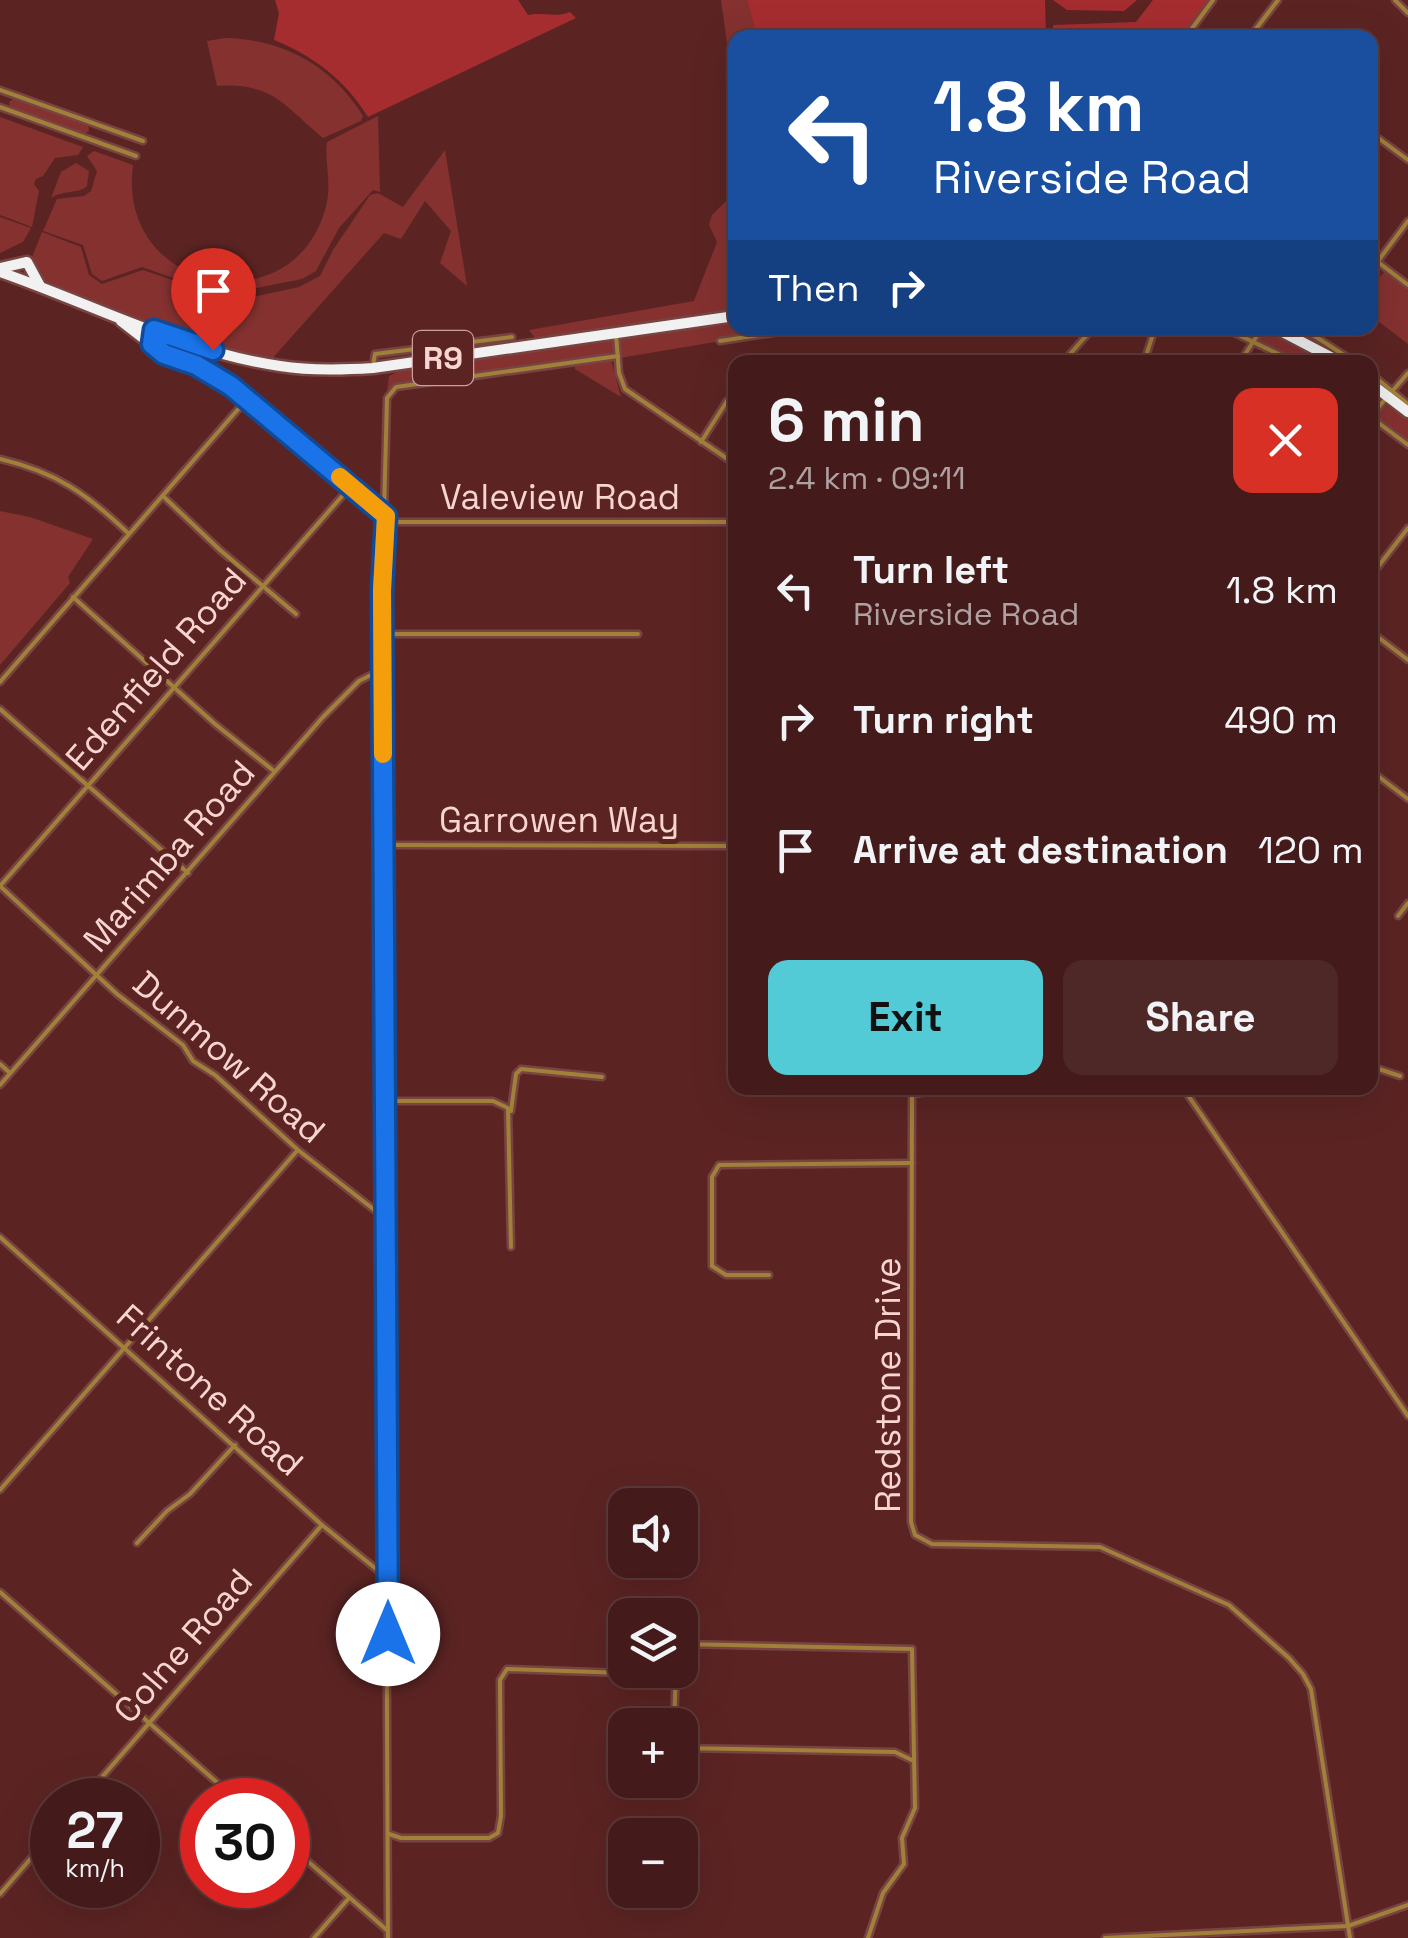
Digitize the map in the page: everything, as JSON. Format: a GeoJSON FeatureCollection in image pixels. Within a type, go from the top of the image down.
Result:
{"type":"FeatureCollection","features":[{"type":"Feature","properties":{"kind":"highway"},"geometry":{"type":"LineString","coordinates":[[0,270],[26,262],[40,287]]}},
{"type":"Feature","properties":{"kind":"highway","name":"R9"},"geometry":{"type":"LineString","coordinates":[[0,270],[154,330],[236,357],[284,367],[373,368],[728,317]]}},
{"type":"Feature","properties":{"kind":"highway"},"geometry":{"type":"LineString","coordinates":[[116,316],[152,344]]}},
{"type":"Feature","properties":{"kind":"highway"},"geometry":{"type":"LineString","coordinates":[[1288,335],[1326,355]]}},
{"type":"Feature","properties":{"kind":"highway"},"geometry":{"type":"LineString","coordinates":[[1378,387],[1392,394],[1408,412]]}},
{"type":"Feature","properties":{"kind":"street"},"geometry":{"type":"LineString","coordinates":[[1191,30],[1213,0]]}},
{"type":"Feature","properties":{"kind":"street"},"geometry":{"type":"LineString","coordinates":[[1254,30],[1278,0]]}},
{"type":"Feature","properties":{"kind":"street"},"geometry":{"type":"LineString","coordinates":[[1394,0],[1408,13]]}},
{"type":"Feature","properties":{"kind":"street"},"geometry":{"type":"LineString","coordinates":[[0,90],[143,141]]}},
{"type":"Feature","properties":{"kind":"street"},"geometry":{"type":"LineString","coordinates":[[0,107],[136,156]]}},
{"type":"Feature","properties":{"kind":"street"},"geometry":{"type":"LineString","coordinates":[[1378,138],[1408,160]]}},
{"type":"Feature","properties":{"kind":"street"},"geometry":{"type":"LineString","coordinates":[[1408,221],[1378,261],[1408,285]]}},
{"type":"Feature","properties":{"kind":"street"},"geometry":{"type":"LineString","coordinates":[[154,330],[152,344],[168,356],[204,370],[247,399],[385,519]]}},
{"type":"Feature","properties":{"kind":"street"},"geometry":{"type":"LineString","coordinates":[[167,334],[162,345],[168,356]]}},
{"type":"Feature","properties":{"kind":"street"},"geometry":{"type":"LineString","coordinates":[[616,334],[625,389],[728,459]]}},
{"type":"Feature","properties":{"kind":"street"},"geometry":{"type":"LineString","coordinates":[[720,342],[762,335]]}},
{"type":"Feature","properties":{"kind":"street"},"geometry":{"type":"LineString","coordinates":[[1069,355],[1088,335]]}},
{"type":"Feature","properties":{"kind":"street"},"geometry":{"type":"LineString","coordinates":[[1240,335],[1281,355]]}},
{"type":"Feature","properties":{"kind":"street"},"geometry":{"type":"LineString","coordinates":[[1245,355],[1258,335]]}},
{"type":"Feature","properties":{"kind":"street"},"geometry":{"type":"LineString","coordinates":[[1313,335],[1345,355]]}},
{"type":"Feature","properties":{"kind":"street"},"geometry":{"type":"LineString","coordinates":[[373,368],[374,354],[512,337]]}},
{"type":"Feature","properties":{"kind":"street"},"geometry":{"type":"LineString","coordinates":[[388,1938],[383,670],[387,398],[391,390],[618,356]]}},
{"type":"Feature","properties":{"kind":"street"},"geometry":{"type":"LineString","coordinates":[[1378,409],[1408,374]]}},
{"type":"Feature","properties":{"kind":"street"},"geometry":{"type":"LineString","coordinates":[[1378,381],[1408,404]]}},
{"type":"Feature","properties":{"kind":"street"},"geometry":{"type":"LineString","coordinates":[[0,682],[247,399]]}},
{"type":"Feature","properties":{"kind":"street"},"geometry":{"type":"LineString","coordinates":[[701,442],[728,400]]}},
{"type":"Feature","properties":{"kind":"street"},"geometry":{"type":"LineString","coordinates":[[1378,423],[1408,445]]}},
{"type":"Feature","properties":{"kind":"street"},"geometry":{"type":"LineString","coordinates":[[0,460],[52,475],[76,488],[128,534]]}},
{"type":"Feature","properties":{"kind":"street","name":"Edenfield Road"},"geometry":{"type":"LineString","coordinates":[[0,886],[351,486]]}},
{"type":"Feature","properties":{"kind":"street"},"geometry":{"type":"LineString","coordinates":[[163,496],[296,614]]}},
{"type":"Feature","properties":{"kind":"street","name":"Valeview Road"},"geometry":{"type":"LineString","coordinates":[[385,519],[728,522]]}},
{"type":"Feature","properties":{"kind":"street"},"geometry":{"type":"LineString","coordinates":[[1378,567],[1408,528]]}},
{"type":"Feature","properties":{"kind":"street"},"geometry":{"type":"LineString","coordinates":[[73,597],[275,772]]}},
{"type":"Feature","properties":{"kind":"street"},"geometry":{"type":"LineString","coordinates":[[383,634],[638,634]]}},
{"type":"Feature","properties":{"kind":"street"},"geometry":{"type":"LineString","coordinates":[[1378,637],[1408,660]]}},
{"type":"Feature","properties":{"kind":"street","name":"Marimba Road"},"geometry":{"type":"LineString","coordinates":[[0,1085],[352,687],[383,670]]}},
{"type":"Feature","properties":{"kind":"street"},"geometry":{"type":"LineString","coordinates":[[0,708],[188,873]]}},
{"type":"Feature","properties":{"kind":"street"},"geometry":{"type":"LineString","coordinates":[[1378,777],[1408,799]]}},
{"type":"Feature","properties":{"kind":"street","name":"Garrowen Way"},"geometry":{"type":"LineString","coordinates":[[384,844],[728,846]]}},
{"type":"Feature","properties":{"kind":"street","name":"Dunmow Road"},"geometry":{"type":"LineString","coordinates":[[0,886],[117,994],[183,1045],[192,1061],[215,1075],[298,1150],[386,1219]]}},
{"type":"Feature","properties":{"kind":"street"},"geometry":{"type":"LineString","coordinates":[[1398,916],[1408,903]]}},
{"type":"Feature","properties":{"kind":"street"},"geometry":{"type":"LineString","coordinates":[[0,1064],[10,1073]]}},
{"type":"Feature","properties":{"kind":"street"},"geometry":{"type":"LineString","coordinates":[[510,1248],[511,1116],[516,1074],[521,1069],[602,1078]]}},
{"type":"Feature","properties":{"kind":"street"},"geometry":{"type":"LineString","coordinates":[[1378,1069],[1400,1076]]}},
{"type":"Feature","properties":{"kind":"street","name":"Redstone Drive"},"geometry":{"type":"LineString","coordinates":[[912,1095],[915,1535],[932,1544],[1100,1547],[1218,1598],[1252,1624],[1309,1682],[1348,1926]]}},
{"type":"Feature","properties":{"kind":"street"},"geometry":{"type":"LineString","coordinates":[[1188,1095],[1408,1416]]}},
{"type":"Feature","properties":{"kind":"street"},"geometry":{"type":"LineString","coordinates":[[385,1102],[496,1101],[508,1108],[511,1116]]}},
{"type":"Feature","properties":{"kind":"street"},"geometry":{"type":"LineString","coordinates":[[0,1490],[298,1150]]}},
{"type":"Feature","properties":{"kind":"street"},"geometry":{"type":"LineString","coordinates":[[769,1275],[726,1275],[712,1266],[712,1177],[719,1165],[912,1162]]}},
{"type":"Feature","properties":{"kind":"street","name":"Frintone Road"},"geometry":{"type":"LineString","coordinates":[[0,1236],[322,1525],[388,1578]]}},
{"type":"Feature","properties":{"kind":"street"},"geometry":{"type":"LineString","coordinates":[[137,1543],[235,1445]]}},
{"type":"Feature","properties":{"kind":"street","name":"Colne Road"},"geometry":{"type":"LineString","coordinates":[[101,1778],[322,1525]]}},
{"type":"Feature","properties":{"kind":"street"},"geometry":{"type":"LineString","coordinates":[[0,1592],[212,1778]]}},
{"type":"Feature","properties":{"kind":"street"},"geometry":{"type":"LineString","coordinates":[[698,1644],[911,1648],[914,1813],[902,1838],[904,1864],[883,1894],[868,1938]]}},
{"type":"Feature","properties":{"kind":"street"},"geometry":{"type":"LineString","coordinates":[[389,1834],[401,1838],[489,1838],[498,1833],[502,1816],[500,1680],[504,1672],[515,1668],[608,1672]]}},
{"type":"Feature","properties":{"kind":"street"},"geometry":{"type":"LineString","coordinates":[[698,1748],[896,1752],[914,1761]]}},
{"type":"Feature","properties":{"kind":"street"},"geometry":{"type":"LineString","coordinates":[[389,1845],[401,1838]]}},
{"type":"Feature","properties":{"kind":"street"},"geometry":{"type":"LineString","coordinates":[[0,1894],[30,1859]]}},
{"type":"Feature","properties":{"kind":"street"},"geometry":{"type":"LineString","coordinates":[[310,1863],[388,1931]]}},
{"type":"Feature","properties":{"kind":"street"},"geometry":{"type":"LineString","coordinates":[[314,1938],[349,1898]]}},
{"type":"Feature","properties":{"kind":"street"},"geometry":{"type":"LineString","coordinates":[[1106,1938],[1348,1926],[1408,1904]]}},
{"type":"Feature","properties":{"kind":"street"},"geometry":{"type":"LineString","coordinates":[[1348,1926],[1350,1938]]}},
{"type":"Feature","properties":{"kind":"shaded area"},"geometry":{"type":"Polygon","coordinates":[[[275,0],[518,0],[528,15],[570,12],[576,18],[368,117],[328,71],[274,40],[279,13],[275,0]]]}},
{"type":"Feature","properties":{"kind":"shaded area"},"geometry":{"type":"Polygon","coordinates":[[[721,0],[747,0],[755,30],[728,30],[728,50],[721,0]]]}},
{"type":"Feature","properties":{"kind":"shaded area"},"geometry":{"type":"Polygon","coordinates":[[[747,0],[1045,0],[1046,30],[755,30],[747,0]]]}},
{"type":"Feature","properties":{"kind":"shaded area"},"geometry":{"type":"Polygon","coordinates":[[[1053,0],[1137,0],[1124,11],[1067,10],[1053,0]]]}},
{"type":"Feature","properties":{"kind":"shaded area"},"geometry":{"type":"Polygon","coordinates":[[[1153,0],[1209,0],[1187,30],[1053,30],[1053,25],[1136,22],[1153,0]]]}},
{"type":"Feature","properties":{"kind":"shaded area"},"geometry":{"type":"Polygon","coordinates":[[[225,38],[267,44],[304,59],[351,98],[363,116],[361,121],[323,138],[288,107],[265,93],[252,88],[217,86],[207,41],[225,38]]]}},
{"type":"Feature","properties":{"kind":"shaded area"},"geometry":{"type":"Polygon","coordinates":[[[13,99],[88,124],[89,131],[83,135],[10,108],[13,99]]]}},
{"type":"Feature","properties":{"kind":"shaded area"},"geometry":{"type":"Polygon","coordinates":[[[378,116],[380,192],[373,190],[339,228],[316,271],[302,279],[222,295],[142,267],[102,281],[92,274],[83,245],[43,231],[57,199],[84,196],[91,191],[97,171],[87,156],[94,151],[133,165],[135,208],[151,242],[178,266],[210,279],[245,280],[279,270],[307,247],[325,210],[327,142],[378,116]]]}},
{"type":"Feature","properties":{"kind":"shaded area"},"geometry":{"type":"Polygon","coordinates":[[[0,117],[83,147],[78,155],[55,158],[43,176],[36,179],[34,184],[39,191],[32,227],[0,215],[0,117]]]}},
{"type":"Feature","properties":{"kind":"shaded area"},"geometry":{"type":"Polygon","coordinates":[[[445,150],[467,286],[440,263],[451,231],[425,201],[401,239],[384,233],[270,361],[220,349],[45,286],[31,260],[42,232],[81,247],[89,275],[102,284],[143,270],[234,301],[299,287],[320,276],[370,195],[378,193],[403,207],[445,150]]]}},
{"type":"Feature","properties":{"kind":"shaded area"},"geometry":{"type":"Polygon","coordinates":[[[76,163],[89,171],[87,186],[51,198],[61,172],[76,163]]]}},
{"type":"Feature","properties":{"kind":"shaded area"},"geometry":{"type":"Polygon","coordinates":[[[728,196],[728,312],[538,342],[529,330],[694,301],[717,242],[709,225],[712,215],[728,196]]]}},
{"type":"Feature","properties":{"kind":"shaded area"},"geometry":{"type":"Polygon","coordinates":[[[0,217],[31,228],[23,242],[0,253],[0,217]]]}},
{"type":"Feature","properties":{"kind":"shaded area"},"geometry":{"type":"Polygon","coordinates":[[[1384,272],[1408,290],[1408,344],[1378,321],[1378,280],[1384,272]]]}},
{"type":"Feature","properties":{"kind":"shaded area"},"geometry":{"type":"Polygon","coordinates":[[[728,321],[728,335],[756,335],[620,358],[621,338],[728,321]]]}},
{"type":"Feature","properties":{"kind":"shaded area"},"geometry":{"type":"Polygon","coordinates":[[[1263,335],[1278,335],[1316,355],[1283,355],[1258,342],[1263,335]]]}},
{"type":"Feature","properties":{"kind":"shaded area"},"geometry":{"type":"Polygon","coordinates":[[[606,340],[615,347],[610,356],[395,386],[387,392],[389,376],[401,370],[606,340]]]}},
{"type":"Feature","properties":{"kind":"shaded area"},"geometry":{"type":"Polygon","coordinates":[[[611,360],[621,397],[575,369],[611,360]]]}},
{"type":"Feature","properties":{"kind":"shaded area"},"geometry":{"type":"Polygon","coordinates":[[[1386,405],[1408,420],[1408,443],[1378,422],[1378,413],[1386,405]]]}},
{"type":"Feature","properties":{"kind":"shaded area"},"geometry":{"type":"Polygon","coordinates":[[[0,511],[93,539],[68,577],[70,583],[0,665],[0,511]]]}},
{"type":"Feature","properties":{"kind":"slow traffic"},"geometry":{"type":"LineString","coordinates":[[340,477],[386,516],[382,590],[383,754]]}},
{"type":"Feature","properties":{"kind":"route"},"geometry":{"type":"LineString","coordinates":[[213,350],[154,330],[150,341],[159,352],[196,365],[231,386],[386,516],[382,590],[388,1634]]}}]}
